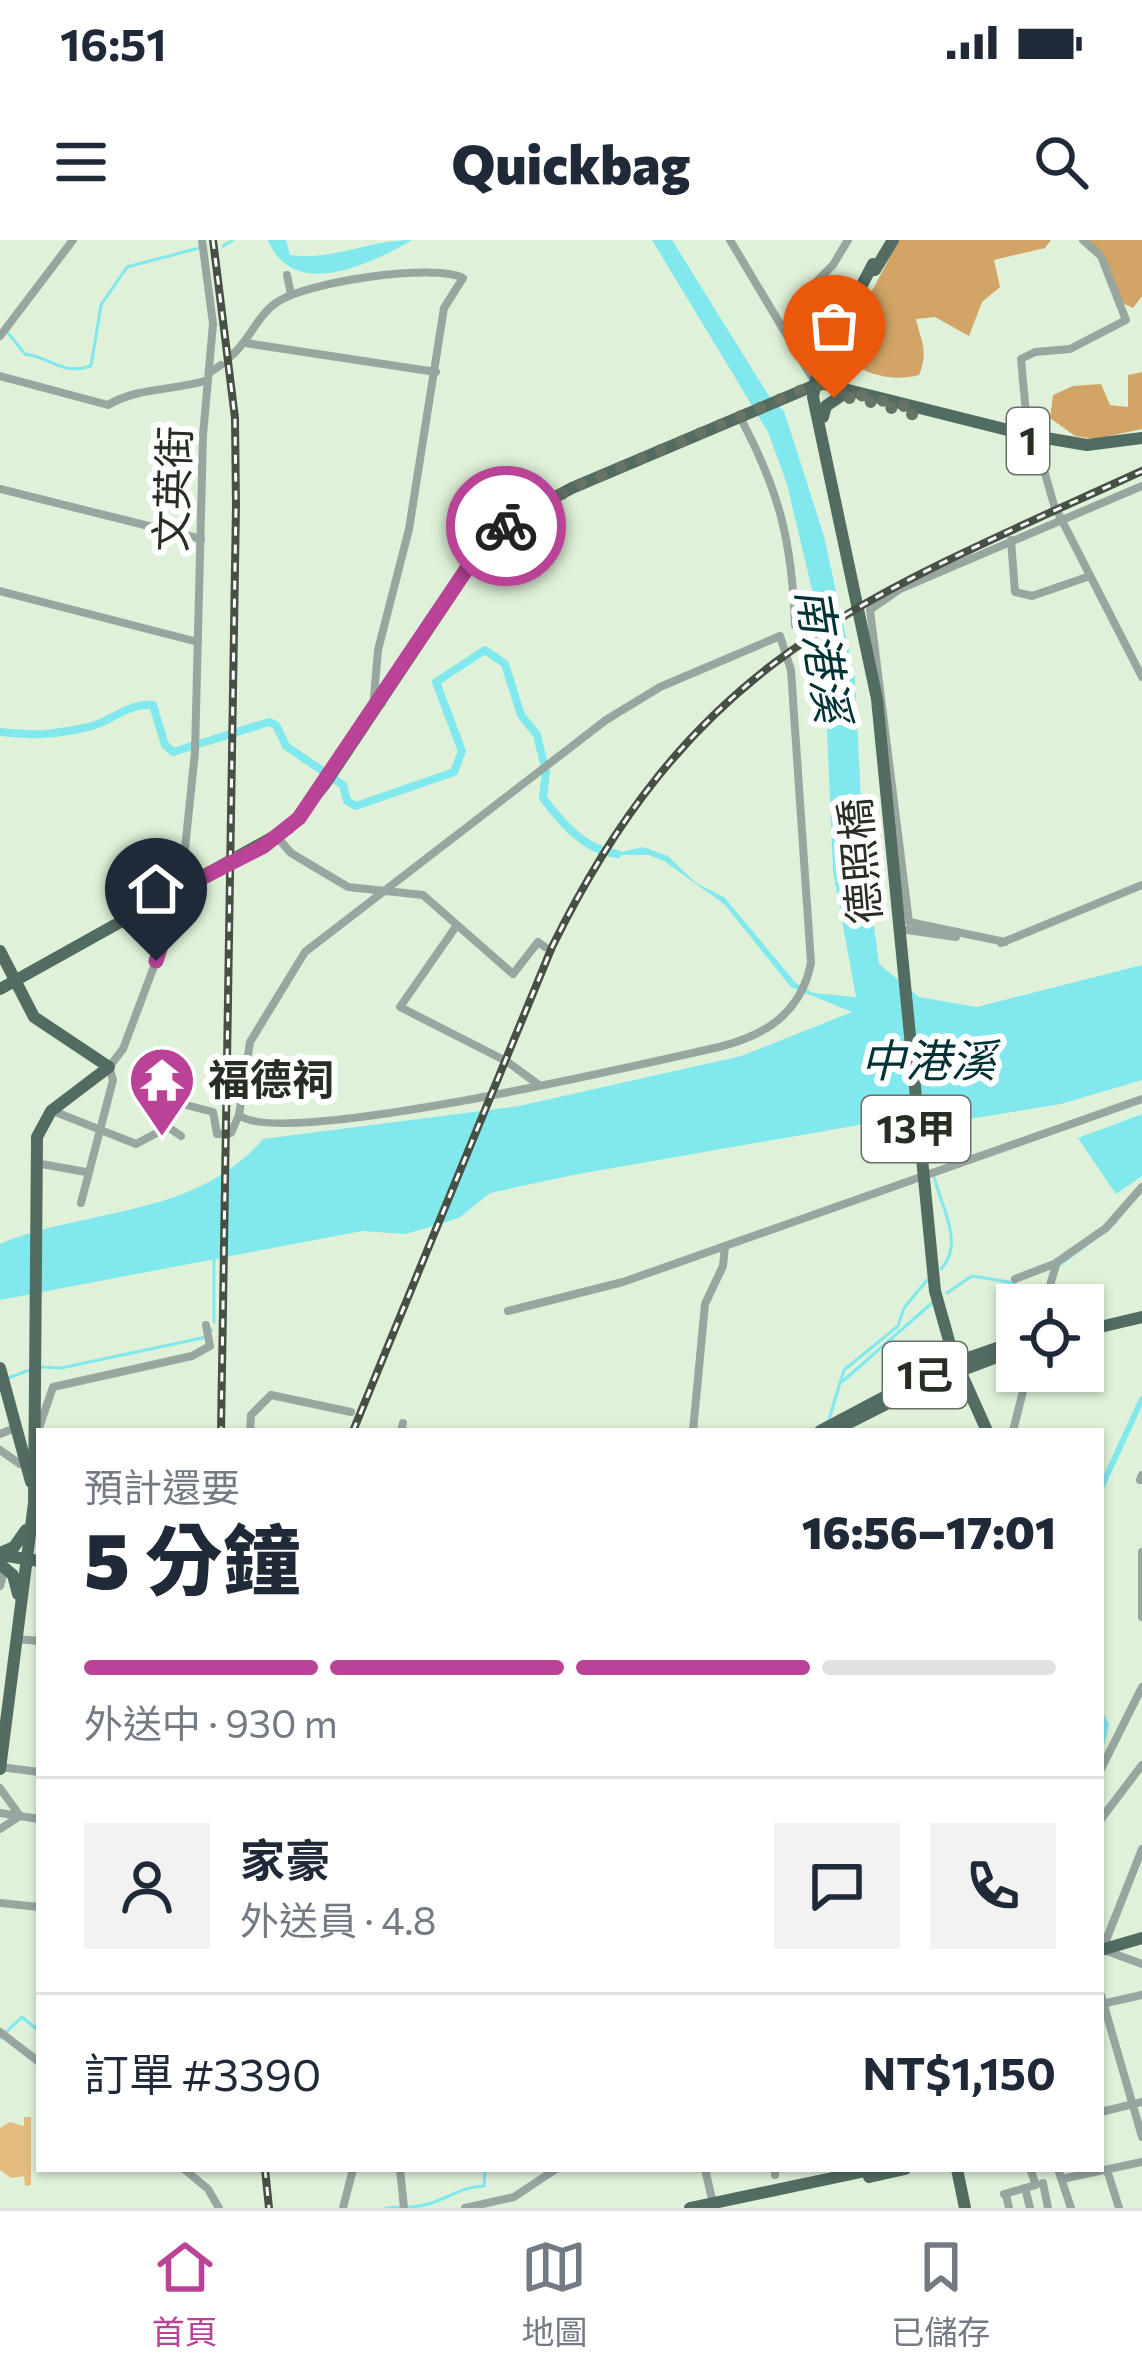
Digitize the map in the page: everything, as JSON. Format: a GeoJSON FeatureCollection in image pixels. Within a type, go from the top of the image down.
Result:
{"type":"FeatureCollection","features":[{"type":"Feature","properties":{"kind":"main road","name":"13甲"},"geometry":{"type":"LineString","coordinates":[[876,265],[890,240]]}},
{"type":"Feature","properties":{"kind":"main road"},"geometry":{"type":"LineString","coordinates":[[870,643],[866,590],[811,393],[824,359],[876,265]]}},
{"type":"Feature","properties":{"kind":"main road","name":"德照橋"},"geometry":{"type":"LineString","coordinates":[[876,265],[816,387],[886,732],[925,1230],[946,1327]]}},
{"type":"Feature","properties":{"kind":"main road"},"geometry":{"type":"LineString","coordinates":[[804,361],[824,359]]}},
{"type":"Feature","properties":{"kind":"main road"},"geometry":{"type":"LineString","coordinates":[[811,393],[826,406],[840,390],[824,359]]}},
{"type":"Feature","properties":{"kind":"main road","name":"1"},"geometry":{"type":"LineString","coordinates":[[811,393],[840,390],[915,412],[1099,452],[1142,441]]}},
{"type":"Feature","properties":{"kind":"main road"},"geometry":{"type":"LineString","coordinates":[[0,992],[279,840],[328,785],[492,542],[567,495],[744,417],[811,393]]}},
{"type":"Feature","properties":{"kind":"main road"},"geometry":{"type":"LineString","coordinates":[[1,955],[34,1017],[110,1067],[51,1111],[39,1128],[37,1428]]}},
{"type":"Feature","properties":{"kind":"main road"},"geometry":{"type":"LineString","coordinates":[[1104,1322],[1142,1313]]}},
{"type":"Feature","properties":{"kind":"main road","name":"13甲"},"geometry":{"type":"LineString","coordinates":[[946,1327],[986,1428]]}},
{"type":"Feature","properties":{"kind":"main road"},"geometry":{"type":"LineString","coordinates":[[937,1369],[948,1351],[946,1327]]}},
{"type":"Feature","properties":{"kind":"main road","name":"1己"},"geometry":{"type":"LineString","coordinates":[[838,1426],[996,1354]]}},
{"type":"Feature","properties":{"kind":"main road","name":"1己"},"geometry":{"type":"LineString","coordinates":[[838,1426],[937,1369],[961,1366]]}},
{"type":"Feature","properties":{"kind":"main road"},"geometry":{"type":"LineString","coordinates":[[0,1368],[8,1430],[30,1505]]}},
{"type":"Feature","properties":{"kind":"main road"},"geometry":{"type":"LineString","coordinates":[[4,1399],[22,1406],[35,1388]]}},
{"type":"Feature","properties":{"kind":"main road"},"geometry":{"type":"LineString","coordinates":[[8,1430],[29,1415],[35,1388]]}},
{"type":"Feature","properties":{"kind":"main road"},"geometry":{"type":"LineString","coordinates":[[8,1430],[30,1505]]}},
{"type":"Feature","properties":{"kind":"main road"},"geometry":{"type":"LineString","coordinates":[[0,1768],[21,1594],[33,1563],[29,1531],[36,1442]]}},
{"type":"Feature","properties":{"kind":"main road"},"geometry":{"type":"LineString","coordinates":[[1,1560],[29,1531]]}},
{"type":"Feature","properties":{"kind":"main road"},"geometry":{"type":"LineString","coordinates":[[1,1560],[33,1563]]}},
{"type":"Feature","properties":{"kind":"main road"},"geometry":{"type":"LineString","coordinates":[[1,1560],[21,1594]]}},
{"type":"Feature","properties":{"kind":"main road"},"geometry":{"type":"LineString","coordinates":[[0,1723],[15,1639]]}},
{"type":"Feature","properties":{"kind":"main road"},"geometry":{"type":"LineString","coordinates":[[1104,1950],[1140,1938]]}},
{"type":"Feature","properties":{"kind":"main road"},"geometry":{"type":"LineString","coordinates":[[716,2206],[862,2172]]}},
{"type":"Feature","properties":{"kind":"main road"},"geometry":{"type":"LineString","coordinates":[[690,2208],[890,2172]]}},
{"type":"Feature","properties":{"kind":"main road"},"geometry":{"type":"LineString","coordinates":[[961,2172],[968,2208]]}},
{"type":"Feature","properties":{"kind":"street"},"geometry":{"type":"LineString","coordinates":[[2,334],[73,240]]}},
{"type":"Feature","properties":{"kind":"street","name":"文英街"},"geometry":{"type":"LineString","coordinates":[[81,1203],[113,1080],[110,1067],[123,1049],[180,893],[195,747],[213,324],[202,240]]}},
{"type":"Feature","properties":{"kind":"street"},"geometry":{"type":"LineString","coordinates":[[784,330],[801,297],[833,266],[848,240]]}},
{"type":"Feature","properties":{"kind":"street"},"geometry":{"type":"LineString","coordinates":[[1083,240],[1101,256],[1126,320],[1070,349],[1022,358],[1032,439],[1060,519],[1142,676]]}},
{"type":"Feature","properties":{"kind":"street"},"geometry":{"type":"LineString","coordinates":[[734,242],[804,361],[811,393]]}},
{"type":"Feature","properties":{"kind":"street"},"geometry":{"type":"LineString","coordinates":[[230,357],[268,310],[291,295],[383,276],[447,273],[463,278],[444,308],[409,529],[378,650],[374,697],[381,702]]}},
{"type":"Feature","properties":{"kind":"street"},"geometry":{"type":"LineString","coordinates":[[287,275],[291,295]]}},
{"type":"Feature","properties":{"kind":"street"},"geometry":{"type":"LineString","coordinates":[[245,343],[436,372]]}},
{"type":"Feature","properties":{"kind":"street"},"geometry":{"type":"LineString","coordinates":[[0,376],[107,404],[128,393],[179,389],[221,365]]}},
{"type":"Feature","properties":{"kind":"street"},"geometry":{"type":"LineString","coordinates":[[744,417],[788,526],[795,625]]}},
{"type":"Feature","properties":{"kind":"street"},"geometry":{"type":"LineString","coordinates":[[1142,486],[900,589],[870,610],[904,927],[998,942],[1142,885]]}},
{"type":"Feature","properties":{"kind":"street"},"geometry":{"type":"LineString","coordinates":[[0,489],[201,539]]}},
{"type":"Feature","properties":{"kind":"street"},"geometry":{"type":"LineString","coordinates":[[1011,540],[1015,592],[1032,596],[1090,576]]}},
{"type":"Feature","properties":{"kind":"street"},"geometry":{"type":"LineString","coordinates":[[0,591],[198,642]]}},
{"type":"Feature","properties":{"kind":"street"},"geometry":{"type":"LineString","coordinates":[[156,1087],[175,1102],[213,1112],[217,1134],[231,1133],[239,1115],[250,1042],[291,968],[382,890],[637,699],[780,636],[790,662],[811,963],[798,998],[766,1031],[739,1042],[539,1085],[346,1118],[256,1124],[239,1115]]}},
{"type":"Feature","properties":{"kind":"street"},"geometry":{"type":"LineString","coordinates":[[279,840],[339,883],[423,895],[513,974],[538,942],[545,946]]}},
{"type":"Feature","properties":{"kind":"street"},"geometry":{"type":"LineString","coordinates":[[457,925],[400,1007],[507,1062],[539,1085]]}},
{"type":"Feature","properties":{"kind":"street"},"geometry":{"type":"LineString","coordinates":[[508,1311],[603,1288],[1142,1099]]}},
{"type":"Feature","properties":{"kind":"street"},"geometry":{"type":"LineString","coordinates":[[51,1111],[136,1144],[168,1127],[181,1136]]}},
{"type":"Feature","properties":{"kind":"street"},"geometry":{"type":"LineString","coordinates":[[36,1163],[86,1172]]}},
{"type":"Feature","properties":{"kind":"street"},"geometry":{"type":"LineString","coordinates":[[1015,1279],[1054,1267],[1106,1228],[1142,1186]]}},
{"type":"Feature","properties":{"kind":"street"},"geometry":{"type":"LineString","coordinates":[[693,1428],[705,1304],[723,1266],[724,1246]]}},
{"type":"Feature","properties":{"kind":"street"},"geometry":{"type":"LineString","coordinates":[[1050,1284],[1054,1267]]}},
{"type":"Feature","properties":{"kind":"street"},"geometry":{"type":"LineString","coordinates":[[38,1428],[53,1387],[192,1356],[210,1346],[207,1331]]}},
{"type":"Feature","properties":{"kind":"street"},"geometry":{"type":"LineString","coordinates":[[1013,1428],[1022,1392]]}},
{"type":"Feature","properties":{"kind":"street"},"geometry":{"type":"LineString","coordinates":[[250,1428],[251,1415],[271,1395],[351,1412]]}},
{"type":"Feature","properties":{"kind":"street"},"geometry":{"type":"LineString","coordinates":[[0,1450],[20,1464]]}},
{"type":"Feature","properties":{"kind":"street"},"geometry":{"type":"LineString","coordinates":[[1142,1552],[1142,1617]]}},
{"type":"Feature","properties":{"kind":"street"},"geometry":{"type":"LineString","coordinates":[[0,1586],[1,1560]]}},
{"type":"Feature","properties":{"kind":"street"},"geometry":{"type":"LineString","coordinates":[[15,1639],[36,1641]]}},
{"type":"Feature","properties":{"kind":"street"},"geometry":{"type":"LineString","coordinates":[[1104,1763],[1142,1687]]}},
{"type":"Feature","properties":{"kind":"street"},"geometry":{"type":"LineString","coordinates":[[1104,1815],[1142,1765]]}},
{"type":"Feature","properties":{"kind":"street"},"geometry":{"type":"LineString","coordinates":[[0,1768],[36,1772]]}},
{"type":"Feature","properties":{"kind":"street"},"geometry":{"type":"LineString","coordinates":[[0,1788],[20,1816]]}},
{"type":"Feature","properties":{"kind":"street"},"geometry":{"type":"LineString","coordinates":[[0,1813],[36,1819]]}},
{"type":"Feature","properties":{"kind":"street"},"geometry":{"type":"LineString","coordinates":[[0,1829],[20,1816]]}},
{"type":"Feature","properties":{"kind":"street"},"geometry":{"type":"LineString","coordinates":[[1104,1946],[1142,1849]]}},
{"type":"Feature","properties":{"kind":"street"},"geometry":{"type":"LineString","coordinates":[[0,1903],[36,1907]]}},
{"type":"Feature","properties":{"kind":"street"},"geometry":{"type":"LineString","coordinates":[[1104,1951],[1142,1960],[1140,1938]]}},
{"type":"Feature","properties":{"kind":"street"},"geometry":{"type":"LineString","coordinates":[[1104,2001],[1142,1995]]}},
{"type":"Feature","properties":{"kind":"street"},"geometry":{"type":"LineString","coordinates":[[1104,2007],[1138,2103],[1142,2138]]}},
{"type":"Feature","properties":{"kind":"street"},"geometry":{"type":"LineString","coordinates":[[2,2034],[36,2060]]}},
{"type":"Feature","properties":{"kind":"street"},"geometry":{"type":"LineString","coordinates":[[1104,2111],[1138,2103]]}},
{"type":"Feature","properties":{"kind":"street"},"geometry":{"type":"LineString","coordinates":[[1104,2168],[1142,2162]]}},
{"type":"Feature","properties":{"kind":"street"},"geometry":{"type":"LineString","coordinates":[[1104,2170],[1119,2208]]}},
{"type":"Feature","properties":{"kind":"street"},"geometry":{"type":"LineString","coordinates":[[188,2172],[208,2189],[219,2208]]}},
{"type":"Feature","properties":{"kind":"street"},"geometry":{"type":"LineString","coordinates":[[343,2208],[352,2172]]}},
{"type":"Feature","properties":{"kind":"street"},"geometry":{"type":"LineString","coordinates":[[400,2172],[404,2208]]}},
{"type":"Feature","properties":{"kind":"street"},"geometry":{"type":"LineString","coordinates":[[465,2208],[514,2198],[551,2172]]}},
{"type":"Feature","properties":{"kind":"street"},"geometry":{"type":"LineString","coordinates":[[706,2172],[716,2206]]}},
{"type":"Feature","properties":{"kind":"street"},"geometry":{"type":"LineString","coordinates":[[1032,2172],[1048,2208]]}},
{"type":"Feature","properties":{"kind":"street"},"geometry":{"type":"LineString","coordinates":[[1060,2174],[1071,2208]]}},
{"type":"Feature","properties":{"kind":"street"},"geometry":{"type":"LineString","coordinates":[[1009,2208],[1005,2194],[1039,2184]]}},
{"type":"Feature","properties":{"kind":"street"},"geometry":{"type":"LineString","coordinates":[[1025,2188],[1030,2208]]}},
{"type":"Feature","properties":{"kind":"shaded area"},"geometry":{"type":"Polygon","coordinates":[[[899,240],[1051,240],[1045,248],[994,260],[1000,287],[982,302],[969,336],[935,317],[916,319],[922,366],[919,375],[898,378],[866,371],[839,353],[899,240]]]}},
{"type":"Feature","properties":{"kind":"shaded area"},"geometry":{"type":"Polygon","coordinates":[[[1087,240],[1142,240],[1142,296],[1133,308],[1116,300],[1106,259],[1087,240]]]}},
{"type":"Feature","properties":{"kind":"shaded area"},"geometry":{"type":"Polygon","coordinates":[[[1142,372],[1142,429],[1095,439],[1075,436],[1050,418],[1053,395],[1073,386],[1101,384],[1110,405],[1128,407],[1128,375],[1142,372]]]}},
{"type":"Feature","properties":{"kind":"shaded area"},"geometry":{"type":"Polygon","coordinates":[[[24,2117],[31,2117],[31,2185],[25,2186],[24,2176],[11,2178],[0,2170],[0,2128],[10,2122],[24,2126],[24,2117]]]}},
{"type":"Feature","properties":{"kind":"water"},"geometry":{"type":"Polygon","coordinates":[[[268,240],[286,240],[290,255],[306,256],[412,240],[355,267],[314,274],[295,270],[280,259],[268,240]]]}},
{"type":"Feature","properties":{"kind":"water","name":"中港溪"},"geometry":{"type":"Polygon","coordinates":[[[652,240],[672,240],[769,396],[784,411],[824,536],[855,679],[863,841],[879,964],[919,997],[977,1007],[1142,965],[1142,1080],[1061,1104],[938,1124],[876,1122],[573,1175],[490,1193],[459,1218],[406,1234],[362,1231],[0,1300],[0,1244],[206,1184],[236,1165],[263,1139],[519,1106],[741,1056],[852,1012],[791,987],[724,904],[664,861],[649,855],[607,855],[643,847],[668,856],[696,883],[724,897],[796,983],[813,993],[856,997],[833,871],[823,636],[787,484],[768,432],[652,240]]]}},
{"type":"Feature","properties":{"kind":"water"},"geometry":{"type":"Polygon","coordinates":[[[1142,1114],[1142,1176],[1116,1194],[1078,1138],[1142,1114]]]}},
{"type":"Feature","properties":{"kind":"waterway"},"geometry":{"type":"LineString","coordinates":[[223,246],[233,240]]}},
{"type":"Feature","properties":{"kind":"waterway"},"geometry":{"type":"LineString","coordinates":[[8,333],[25,354],[64,367],[91,366],[101,305],[127,267],[199,248]]}},
{"type":"Feature","properties":{"kind":"waterway"},"geometry":{"type":"LineString","coordinates":[[0,732],[67,731],[153,705],[165,745],[173,752],[269,722],[276,725],[286,746],[343,785],[347,801],[356,806],[454,772],[462,751],[436,682],[485,650],[505,664],[521,715],[537,735],[546,772],[543,798],[584,841],[617,854]]}},
{"type":"Feature","properties":{"kind":"waterway"},"geometry":{"type":"LineString","coordinates":[[934,1162],[939,1122]]}},
{"type":"Feature","properties":{"kind":"waterway"},"geometry":{"type":"LineString","coordinates":[[934,1176],[951,1237],[948,1259],[941,1269]]}},
{"type":"Feature","properties":{"kind":"waterway"},"geometry":{"type":"LineString","coordinates":[[1057,1267],[1116,1222]]}},
{"type":"Feature","properties":{"kind":"waterway"},"geometry":{"type":"LineString","coordinates":[[214,1258],[214,1322]]}},
{"type":"Feature","properties":{"kind":"waterway"},"geometry":{"type":"LineString","coordinates":[[947,1293],[972,1276],[1015,1283]]}},
{"type":"Feature","properties":{"kind":"waterway"},"geometry":{"type":"LineString","coordinates":[[829,1419],[844,1370],[898,1326],[904,1308],[927,1280]]}},
{"type":"Feature","properties":{"kind":"waterway"},"geometry":{"type":"LineString","coordinates":[[843,1381],[932,1303]]}},
{"type":"Feature","properties":{"kind":"waterway"},"geometry":{"type":"LineString","coordinates":[[42,1367],[61,1368],[202,1338],[212,1330]]}},
{"type":"Feature","properties":{"kind":"waterway"},"geometry":{"type":"LineString","coordinates":[[8,1378],[32,1369]]}},
{"type":"Feature","properties":{"kind":"waterway"},"geometry":{"type":"LineString","coordinates":[[1104,1481],[1142,1399]]}},
{"type":"Feature","properties":{"kind":"waterway"},"geometry":{"type":"LineString","coordinates":[[1104,1721],[1104,1733]]}},
{"type":"Feature","properties":{"kind":"waterway"},"geometry":{"type":"LineString","coordinates":[[0,2038],[22,2017],[36,2029]]}},
{"type":"Feature","properties":{"kind":"waterway"},"geometry":{"type":"LineString","coordinates":[[409,2207],[484,2186],[485,2172]]}},
{"type":"Feature","properties":{"kind":"waterway"},"geometry":{"type":"LineString","coordinates":[[386,2208],[400,2207]]}},
{"type":"Feature","properties":{"kind":"railway"},"geometry":{"type":"LineString","coordinates":[[213,240],[235,418],[236,506],[221,1428]]}},
{"type":"Feature","properties":{"kind":"railway"},"geometry":{"type":"LineString","coordinates":[[354,1428],[552,947],[607,848],[666,767],[729,701],[797,647],[871,600],[1142,471]]}},
{"type":"Feature","properties":{"kind":"railway"},"geometry":{"type":"LineString","coordinates":[[265,2172],[269,2208]]}},
{"type":"Feature","properties":{"kind":"way so far"},"geometry":{"type":"LineString","coordinates":[[506,526],[572,488],[816,384],[916,409],[915,415],[857,398],[834,398]]}},
{"type":"Feature","properties":{"kind":"place","name":"福德祠"},"geometry":{"type":"Point","coordinates":[162,1139]}},
{"type":"Feature","properties":{"kind":"route"},"geometry":{"type":"LineString","coordinates":[[156,961],[180,889],[264,846],[308,808],[468,567],[506,526]]}},
{"type":"Feature","properties":{"kind":"water label","name":"南港溪"},"geometry":{"type":"Point","coordinates":[823,655]}}]}
